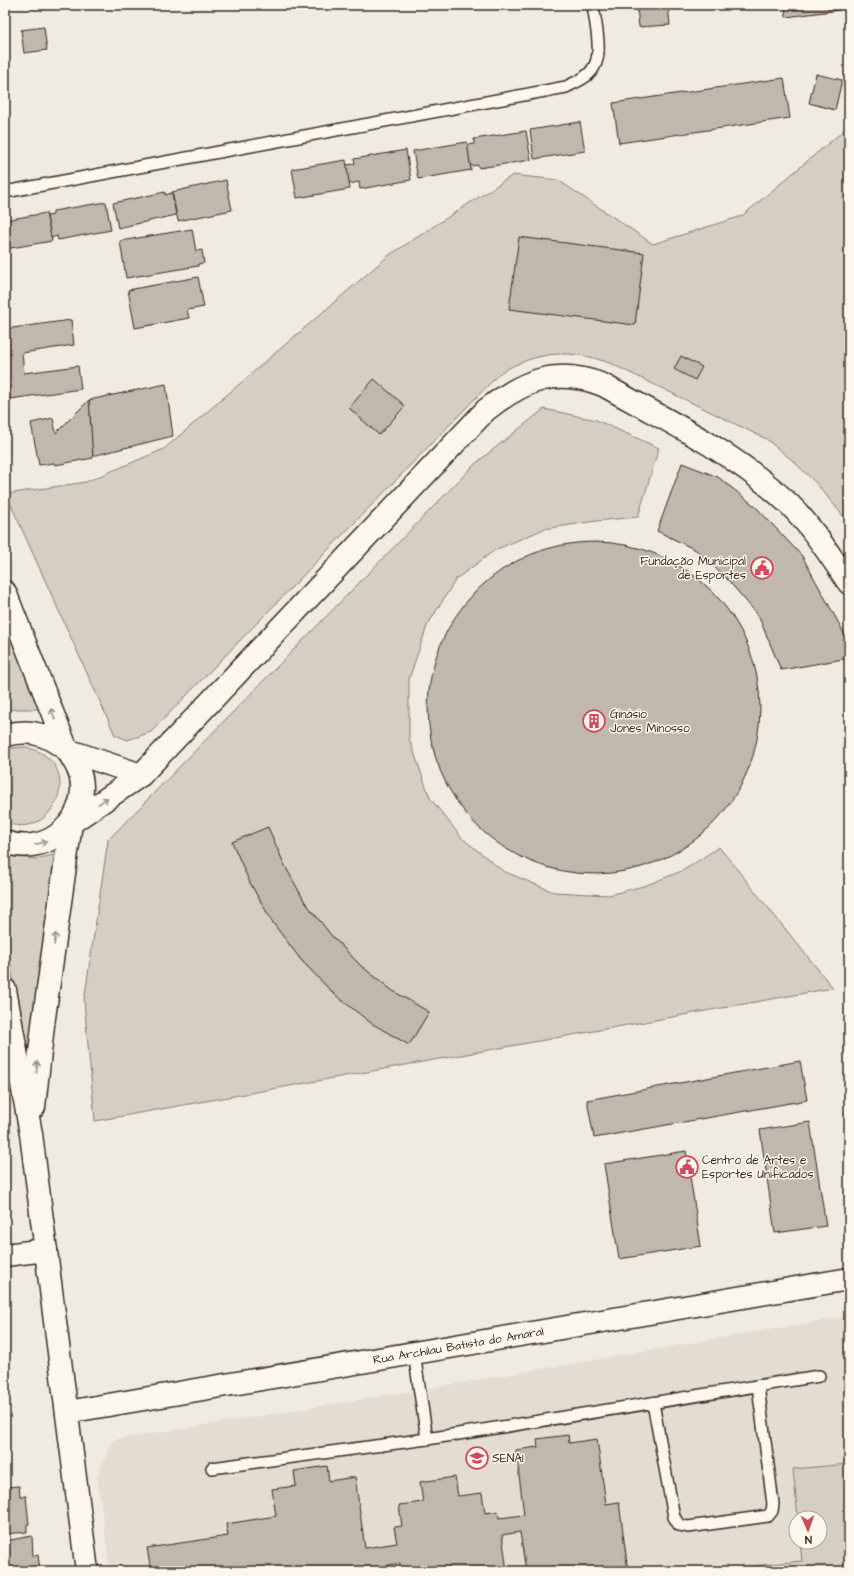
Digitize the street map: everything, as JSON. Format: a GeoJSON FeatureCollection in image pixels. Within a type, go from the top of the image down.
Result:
{"type":"FeatureCollection","features":[{"type":"Feature","properties":{"kind":"street"},"geometry":{"type":"LineString","coordinates":[[5,842],[13,845],[31,846],[48,842],[62,832],[71,823],[141,775],[486,410],[506,394],[531,381],[558,376],[586,378],[603,385],[714,446],[750,470],[791,506],[825,547],[849,583]]}},
{"type":"Feature","properties":{"kind":"street"},"geometry":{"type":"LineString","coordinates":[[5,592],[67,750],[78,767],[82,786],[80,805],[71,823],[38,1059],[31,1134]]}},
{"type":"Feature","properties":{"kind":"street"},"geometry":{"type":"LineString","coordinates":[[5,735],[20,732],[37,733],[54,740],[67,750],[141,775]]}},
{"type":"Feature","properties":{"kind":"street"},"geometry":{"type":"LineString","coordinates":[[5,990],[31,1134],[87,1571]]}},
{"type":"Feature","properties":{"kind":"street"},"geometry":{"type":"LineString","coordinates":[[5,1255],[46,1250]]}},
{"type":"Feature","properties":{"kind":"street","name":"Rua Archilau Batista do Amaral"},"geometry":{"type":"LineString","coordinates":[[67,1412],[849,1279]]}},
{"type":"Feature","properties":{"kind":"lane"},"geometry":{"type":"LineString","coordinates":[[5,192],[566,87],[582,79],[594,67],[598,53],[593,5]]}},
{"type":"Feature","properties":{"kind":"lane"},"geometry":{"type":"LineString","coordinates":[[414,1353],[427,1439]]}},
{"type":"Feature","properties":{"kind":"lane"},"geometry":{"type":"LineString","coordinates":[[212,1468],[427,1439],[819,1376]]}},
{"type":"Feature","properties":{"kind":"lane"},"geometry":{"type":"LineString","coordinates":[[653,1403],[674,1517],[679,1525],[688,1527],[768,1516],[772,1511],[773,1504],[758,1386]]}},
{"type":"Feature","properties":{"kind":"shaded area"},"geometry":{"type":"Polygon","coordinates":[[[849,126],[849,523],[816,483],[792,460],[766,439],[612,364],[597,359],[568,354],[541,356],[528,360],[500,373],[151,732],[128,740],[115,735],[6,494],[86,482],[164,449],[388,256],[513,175],[558,180],[653,244],[742,216],[849,126]]]}},
{"type":"Feature","properties":{"kind":"shaded area"},"geometry":{"type":"Polygon","coordinates":[[[544,409],[596,420],[659,448],[638,517],[596,521],[544,529],[495,550],[456,579],[427,626],[409,679],[409,738],[430,798],[462,838],[503,871],[554,892],[609,895],[647,885],[684,870],[719,847],[833,988],[95,1121],[84,1001],[108,840],[475,464],[544,409]]]}},
{"type":"Feature","properties":{"kind":"shaded area"},"geometry":{"type":"Polygon","coordinates":[[[5,620],[43,709],[14,709],[5,711],[5,620]]]}},
{"type":"Feature","properties":{"kind":"shaded area"},"geometry":{"type":"Polygon","coordinates":[[[27,747],[39,752],[53,763],[59,776],[59,790],[55,803],[47,815],[35,823],[21,826],[5,822],[5,751],[10,748],[27,747]]]}},
{"type":"Feature","properties":{"kind":"shaded area"},"geometry":{"type":"Polygon","coordinates":[[[58,854],[27,1072],[5,928],[5,856],[35,859],[58,854]]]}},
{"type":"Feature","properties":{"kind":"shaded area","name":"SENAI"},"geometry":{"type":"Polygon","coordinates":[[[849,1316],[849,1571],[110,1571],[97,1476],[113,1440],[419,1390],[849,1316]]]}},
{"type":"Feature","properties":{"kind":"shaded area"},"geometry":{"type":"Polygon","coordinates":[[[849,1464],[849,1571],[701,1571],[802,1561],[801,1550],[828,1550],[828,1510],[797,1510],[793,1469],[849,1464]]]}},
{"type":"Feature","properties":{"kind":"building"},"geometry":{"type":"Polygon","coordinates":[[[668,5],[670,25],[639,27],[637,7],[668,5]]]}},
{"type":"Feature","properties":{"kind":"building"},"geometry":{"type":"Polygon","coordinates":[[[785,5],[840,5],[840,10],[786,17],[785,5]]]}},
{"type":"Feature","properties":{"kind":"building"},"geometry":{"type":"Polygon","coordinates":[[[44,27],[47,50],[24,53],[21,30],[44,27]]]}},
{"type":"Feature","properties":{"kind":"building"},"geometry":{"type":"Polygon","coordinates":[[[816,74],[842,80],[835,110],[809,103],[816,74]]]}},
{"type":"Feature","properties":{"kind":"building"},"geometry":{"type":"Polygon","coordinates":[[[784,78],[790,118],[619,143],[613,103],[784,78]]]}},
{"type":"Feature","properties":{"kind":"building"},"geometry":{"type":"Polygon","coordinates":[[[580,122],[585,151],[534,159],[530,130],[580,122]]]}},
{"type":"Feature","properties":{"kind":"building"},"geometry":{"type":"Polygon","coordinates":[[[526,131],[531,160],[479,168],[478,165],[470,166],[467,145],[474,144],[474,139],[526,131]]]}},
{"type":"Feature","properties":{"kind":"building"},"geometry":{"type":"Polygon","coordinates":[[[467,142],[471,170],[418,179],[413,151],[467,142]]]}},
{"type":"Feature","properties":{"kind":"building"},"geometry":{"type":"Polygon","coordinates":[[[406,150],[411,180],[360,189],[359,182],[349,184],[346,165],[355,164],[354,159],[406,150]]]}},
{"type":"Feature","properties":{"kind":"building"},"geometry":{"type":"Polygon","coordinates":[[[346,160],[350,189],[297,198],[292,169],[346,160]]]}},
{"type":"Feature","properties":{"kind":"building"},"geometry":{"type":"Polygon","coordinates":[[[226,180],[232,210],[178,221],[172,192],[226,180]]]}},
{"type":"Feature","properties":{"kind":"building"},"geometry":{"type":"Polygon","coordinates":[[[165,192],[165,195],[172,193],[176,215],[118,228],[113,203],[165,192]]]}},
{"type":"Feature","properties":{"kind":"building"},"geometry":{"type":"Polygon","coordinates":[[[106,202],[111,230],[58,240],[57,236],[51,238],[47,216],[53,215],[53,211],[106,202]]]}},
{"type":"Feature","properties":{"kind":"building"},"geometry":{"type":"Polygon","coordinates":[[[46,213],[52,241],[5,249],[5,220],[46,213]]]}},
{"type":"Feature","properties":{"kind":"building"},"geometry":{"type":"Polygon","coordinates":[[[192,229],[196,251],[202,250],[204,263],[198,264],[198,266],[126,278],[120,241],[192,229]]]}},
{"type":"Feature","properties":{"kind":"building"},"geometry":{"type":"Polygon","coordinates":[[[519,237],[644,253],[635,325],[509,309],[519,237]]]}},
{"type":"Feature","properties":{"kind":"building"},"geometry":{"type":"Polygon","coordinates":[[[198,277],[204,307],[187,310],[189,318],[135,328],[128,290],[198,277]]]}},
{"type":"Feature","properties":{"kind":"building"},"geometry":{"type":"Polygon","coordinates":[[[71,320],[74,345],[22,353],[24,373],[78,366],[81,389],[10,399],[5,361],[5,329],[71,320]]]}},
{"type":"Feature","properties":{"kind":"building"},"geometry":{"type":"Polygon","coordinates":[[[681,356],[702,367],[695,380],[674,369],[681,356]]]}},
{"type":"Feature","properties":{"kind":"building"},"geometry":{"type":"Polygon","coordinates":[[[374,379],[405,406],[379,435],[349,408],[374,379]]]}},
{"type":"Feature","properties":{"kind":"building"},"geometry":{"type":"Polygon","coordinates":[[[166,384],[173,436],[92,456],[89,400],[166,384]]]}},
{"type":"Feature","properties":{"kind":"building"},"geometry":{"type":"Polygon","coordinates":[[[89,400],[93,458],[55,465],[54,463],[39,465],[31,423],[53,418],[56,433],[89,400]]]}},
{"type":"Feature","properties":{"kind":"building","name":"Fundação Municipal de Esportes"},"geometry":{"type":"Polygon","coordinates":[[[682,463],[718,477],[756,507],[802,556],[849,642],[849,658],[781,670],[758,615],[727,579],[696,550],[657,531],[682,463]]]}},
{"type":"Feature","properties":{"kind":"building","name":"Ginásio Jones Minosso"},"geometry":{"type":"Polygon","coordinates":[[[594,542],[626,546],[657,555],[686,570],[711,591],[732,616],[747,645],[756,676],[760,708],[756,740],[747,771],[732,800],[711,825],[686,846],[657,861],[626,870],[594,874],[562,870],[531,861],[502,846],[477,825],[456,800],[441,771],[432,740],[428,708],[432,676],[441,645],[456,616],[477,591],[502,570],[531,555],[562,546],[594,542]]]}},
{"type":"Feature","properties":{"kind":"building"},"geometry":{"type":"Polygon","coordinates":[[[268,827],[285,866],[305,902],[331,935],[360,965],[393,991],[429,1012],[409,1045],[371,1023],[334,994],[301,960],[273,923],[250,883],[232,842],[268,827]]]}},
{"type":"Feature","properties":{"kind":"building"},"geometry":{"type":"Polygon","coordinates":[[[800,1061],[807,1100],[594,1138],[587,1100],[800,1061]]]}},
{"type":"Feature","properties":{"kind":"building"},"geometry":{"type":"Polygon","coordinates":[[[810,1122],[826,1226],[775,1233],[760,1130],[810,1122]]]}},
{"type":"Feature","properties":{"kind":"building"},"geometry":{"type":"Polygon","coordinates":[[[686,1151],[701,1246],[619,1259],[604,1164],[686,1151]]]}},
{"type":"Feature","properties":{"kind":"building"},"geometry":{"type":"Polygon","coordinates":[[[568,1435],[569,1443],[597,1439],[606,1504],[619,1502],[628,1571],[526,1571],[520,1532],[502,1535],[507,1571],[401,1571],[400,1563],[384,1566],[385,1571],[151,1571],[147,1548],[228,1536],[226,1524],[276,1516],[272,1489],[296,1486],[294,1471],[327,1466],[329,1481],[355,1477],[365,1548],[397,1543],[394,1527],[402,1526],[399,1505],[423,1502],[420,1482],[455,1477],[458,1496],[482,1493],[485,1513],[498,1511],[499,1518],[524,1515],[516,1450],[538,1447],[537,1439],[568,1435]]]}},
{"type":"Feature","properties":{"kind":"building"},"geometry":{"type":"Polygon","coordinates":[[[19,1486],[20,1496],[26,1496],[29,1524],[27,1524],[27,1532],[5,1534],[5,1487],[19,1486]]]}},
{"type":"Feature","properties":{"kind":"building"},"geometry":{"type":"Polygon","coordinates":[[[32,1536],[33,1556],[38,1555],[40,1571],[5,1571],[5,1541],[32,1536]]]}},
{"type":"Feature","properties":{"kind":"place","name":"Fundação Municipal de Esportes"},"geometry":{"type":"Point","coordinates":[762,568]}},
{"type":"Feature","properties":{"kind":"place","name":"Ginásio Jones Minosso"},"geometry":{"type":"Point","coordinates":[594,721]}},
{"type":"Feature","properties":{"kind":"place","name":"Centro de Artes e Esportes Unificados"},"geometry":{"type":"Point","coordinates":[687,1167]}},
{"type":"Feature","properties":{"kind":"place","name":"SENAI"},"geometry":{"type":"Point","coordinates":[477,1458]}}]}
